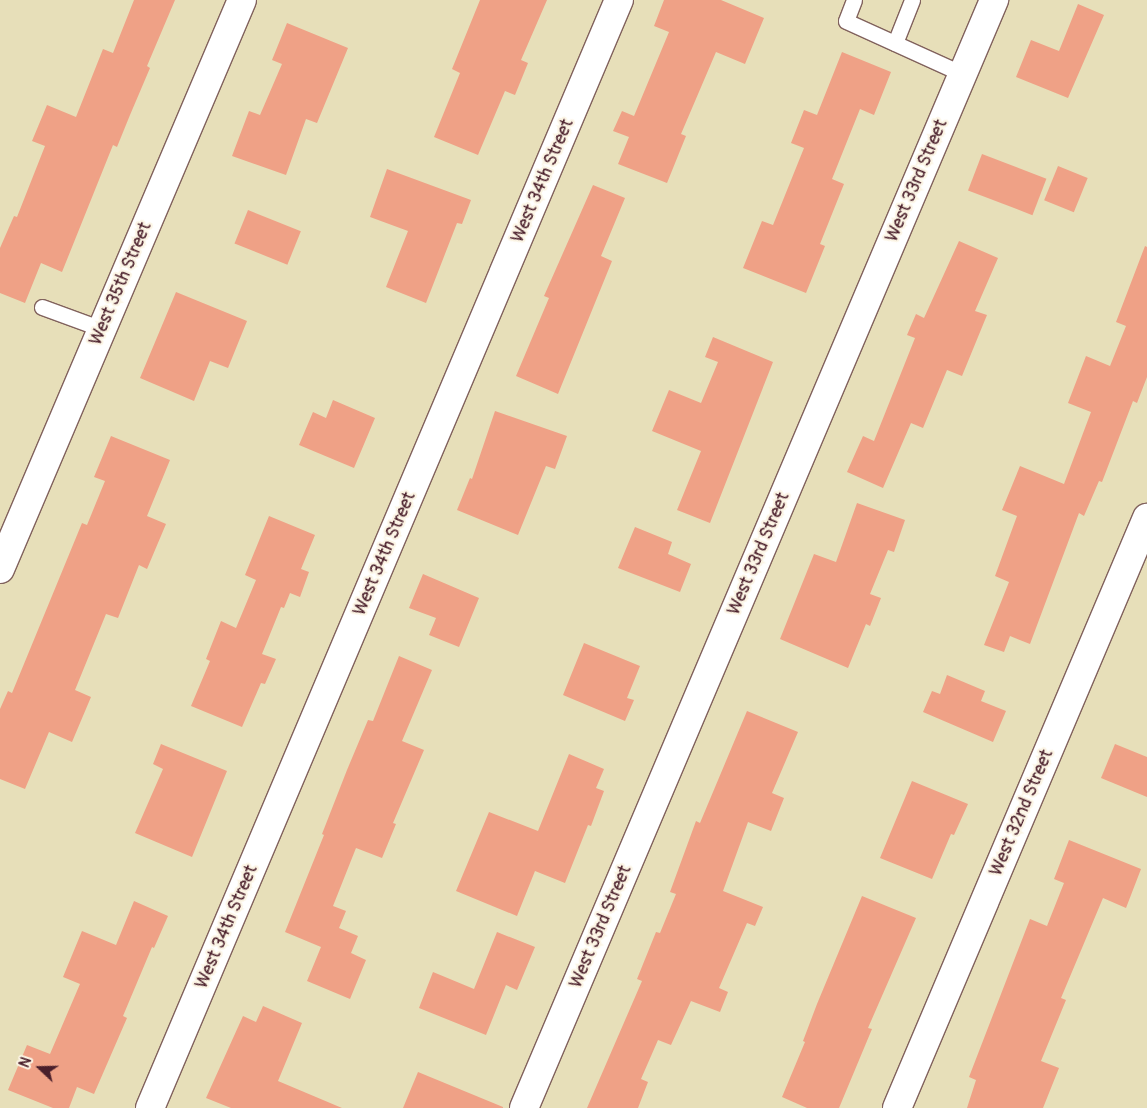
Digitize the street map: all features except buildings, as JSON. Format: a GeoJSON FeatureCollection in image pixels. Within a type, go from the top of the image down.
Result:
{"type":"FeatureCollection","features":[{"type":"Feature","properties":{"kind":"street","name":"West 35th Street"},"geometry":{"type":"LineString","coordinates":[[0,569],[242,0]]}},
{"type":"Feature","properties":{"kind":"street","name":"West 34th Street"},"geometry":{"type":"LineString","coordinates":[[150,1108],[620,0]]}},
{"type":"Feature","properties":{"kind":"street","name":"West 33rd Street"},"geometry":{"type":"LineString","coordinates":[[524,1108],[994,0]]}},
{"type":"Feature","properties":{"kind":"street","name":"West 32nd Street"},"geometry":{"type":"LineString","coordinates":[[897,1108],[1147,518]]}},
{"type":"Feature","properties":{"kind":"lane"},"geometry":{"type":"LineString","coordinates":[[854,0],[846,21],[963,74]]}},
{"type":"Feature","properties":{"kind":"lane"},"geometry":{"type":"LineString","coordinates":[[895,43],[912,0]]}},
{"type":"Feature","properties":{"kind":"lane"},"geometry":{"type":"LineString","coordinates":[[42,307],[102,329]]}}]}
